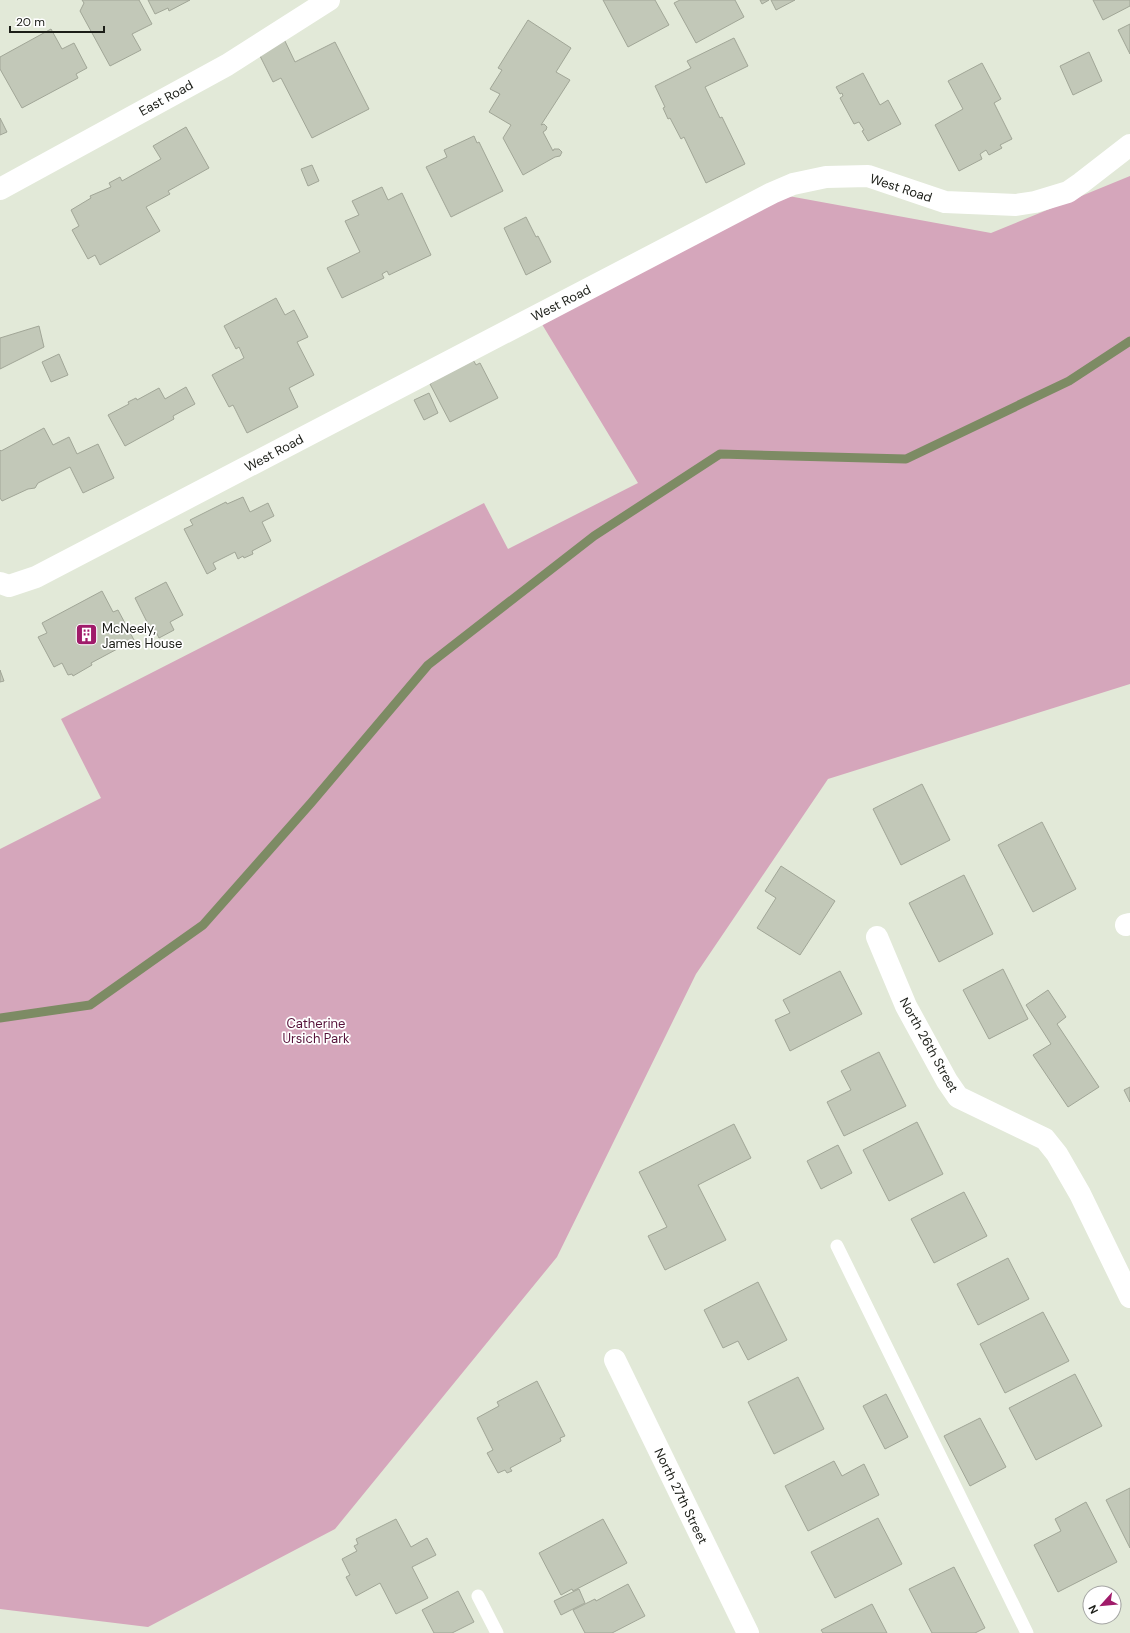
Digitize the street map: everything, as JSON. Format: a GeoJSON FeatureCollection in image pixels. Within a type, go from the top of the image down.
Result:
{"type":"FeatureCollection","features":[{"type":"Feature","properties":{"kind":"street","name":"East Road"},"geometry":{"type":"LineString","coordinates":[[0,189],[227,65],[329,0]]}},
{"type":"Feature","properties":{"kind":"street","name":"West Road"},"geometry":{"type":"LineString","coordinates":[[4,585],[43,573],[772,193],[793,184],[826,176],[868,176],[945,202],[1016,205],[1035,202],[1068,192],[1081,184],[1130,145]]}},
{"type":"Feature","properties":{"kind":"street","name":"North 26th Street"},"geometry":{"type":"LineString","coordinates":[[877,937],[906,1006],[947,1081],[958,1097],[1045,1139],[1057,1154],[1080,1194],[1130,1297]]}},
{"type":"Feature","properties":{"kind":"street","name":"North 27th Street"},"geometry":{"type":"LineString","coordinates":[[615,1360],[748,1633]]}},
{"type":"Feature","properties":{"kind":"lane"},"geometry":{"type":"LineString","coordinates":[[838,1246],[1027,1633]]}},
{"type":"Feature","properties":{"kind":"lane"},"geometry":{"type":"LineString","coordinates":[[478,1596],[497,1633]]}},
{"type":"Feature","properties":{"kind":"green space","name":"Catherine Ursich Park"},"geometry":{"type":"Polygon","coordinates":[[[1130,176],[1130,684],[828,779],[696,974],[557,1257],[335,1529],[148,1627],[0,1609],[0,849],[101,798],[61,719],[484,503],[508,549],[638,483],[537,316],[772,193],[991,233],[1130,176]]]}},
{"type":"Feature","properties":{"kind":"building"},"geometry":{"type":"Polygon","coordinates":[[[82,0],[139,0],[152,24],[132,34],[141,50],[110,66],[80,11],[84,3],[82,0]]]}},
{"type":"Feature","properties":{"kind":"building"},"geometry":{"type":"Polygon","coordinates":[[[148,0],[190,0],[169,11],[168,8],[155,14],[148,0]]]}},
{"type":"Feature","properties":{"kind":"building"},"geometry":{"type":"Polygon","coordinates":[[[603,0],[655,0],[669,25],[628,47],[603,0]]]}},
{"type":"Feature","properties":{"kind":"building"},"geometry":{"type":"Polygon","coordinates":[[[680,0],[735,0],[744,17],[696,43],[674,3],[680,0]]]}},
{"type":"Feature","properties":{"kind":"building"},"geometry":{"type":"Polygon","coordinates":[[[760,0],[769,0],[762,4],[760,0]]]}},
{"type":"Feature","properties":{"kind":"building"},"geometry":{"type":"Polygon","coordinates":[[[771,0],[795,0],[776,10],[771,0]]]}},
{"type":"Feature","properties":{"kind":"building"},"geometry":{"type":"Polygon","coordinates":[[[1093,0],[1130,0],[1130,6],[1103,20],[1093,0]]]}},
{"type":"Feature","properties":{"kind":"building"},"geometry":{"type":"Polygon","coordinates":[[[528,20],[571,48],[556,72],[570,80],[541,125],[544,124],[547,127],[543,132],[553,151],[554,149],[559,149],[562,152],[560,156],[555,157],[523,175],[503,138],[511,125],[489,112],[500,94],[490,89],[502,70],[498,68],[528,20]]]}},
{"type":"Feature","properties":{"kind":"building"},"geometry":{"type":"Polygon","coordinates":[[[1130,24],[1130,54],[1118,30],[1130,24]]]}},
{"type":"Feature","properties":{"kind":"building"},"geometry":{"type":"Polygon","coordinates":[[[51,29],[62,49],[74,43],[87,68],[76,74],[78,78],[22,108],[0,69],[0,57],[51,29]]]}},
{"type":"Feature","properties":{"kind":"building"},"geometry":{"type":"Polygon","coordinates":[[[283,37],[295,62],[335,42],[369,109],[312,138],[281,78],[273,82],[257,50],[283,37]]]}},
{"type":"Feature","properties":{"kind":"building"},"geometry":{"type":"Polygon","coordinates":[[[734,38],[748,66],[705,87],[720,118],[722,117],[745,164],[706,183],[684,137],[681,139],[670,118],[668,119],[663,108],[665,107],[655,86],[691,68],[687,61],[734,38]]]}},
{"type":"Feature","properties":{"kind":"building"},"geometry":{"type":"Polygon","coordinates":[[[1089,52],[1102,81],[1073,95],[1060,66],[1089,52]]]}},
{"type":"Feature","properties":{"kind":"building"},"geometry":{"type":"Polygon","coordinates":[[[982,63],[1001,99],[994,103],[1012,139],[1000,145],[1002,148],[989,155],[986,150],[980,154],[982,159],[959,171],[935,125],[963,109],[948,81],[982,63]]]}},
{"type":"Feature","properties":{"kind":"building"},"geometry":{"type":"Polygon","coordinates":[[[863,73],[880,105],[888,100],[901,124],[868,141],[859,122],[854,124],[840,98],[843,96],[842,93],[840,94],[836,87],[863,73]]]}},
{"type":"Feature","properties":{"kind":"building"},"geometry":{"type":"Polygon","coordinates":[[[0,118],[7,132],[0,135],[0,118]]]}},
{"type":"Feature","properties":{"kind":"building"},"geometry":{"type":"Polygon","coordinates":[[[186,127],[209,168],[168,191],[170,194],[146,207],[160,231],[100,265],[95,255],[88,259],[72,230],[79,226],[71,210],[91,198],[90,196],[111,187],[109,183],[120,177],[122,181],[161,159],[153,146],[186,127]]]}},
{"type":"Feature","properties":{"kind":"building"},"geometry":{"type":"Polygon","coordinates":[[[474,136],[477,143],[479,142],[503,191],[451,217],[426,167],[447,157],[444,150],[474,136]]]}},
{"type":"Feature","properties":{"kind":"building"},"geometry":{"type":"Polygon","coordinates":[[[312,165],[319,181],[308,186],[301,169],[312,165]]]}},
{"type":"Feature","properties":{"kind":"building"},"geometry":{"type":"Polygon","coordinates":[[[382,187],[388,200],[402,193],[431,255],[389,275],[387,271],[382,274],[384,278],[342,298],[327,268],[360,252],[345,221],[359,215],[352,201],[382,187]]]}},
{"type":"Feature","properties":{"kind":"building"},"geometry":{"type":"Polygon","coordinates":[[[526,217],[536,237],[538,236],[551,262],[526,275],[504,228],[526,217]]]}},
{"type":"Feature","properties":{"kind":"building"},"geometry":{"type":"Polygon","coordinates":[[[276,298],[285,315],[294,310],[308,337],[297,342],[314,375],[289,388],[298,407],[247,433],[233,405],[229,407],[212,375],[244,358],[239,347],[236,349],[224,326],[276,298]]]}},
{"type":"Feature","properties":{"kind":"building"},"geometry":{"type":"Polygon","coordinates":[[[39,326],[44,347],[0,369],[0,338],[39,326]]]}},
{"type":"Feature","properties":{"kind":"building"},"geometry":{"type":"Polygon","coordinates":[[[59,354],[68,375],[51,382],[42,362],[59,354]]]}},
{"type":"Feature","properties":{"kind":"building"},"geometry":{"type":"Polygon","coordinates":[[[471,356],[476,365],[480,363],[498,398],[450,422],[430,384],[471,356]]]}},
{"type":"Feature","properties":{"kind":"building"},"geometry":{"type":"Polygon","coordinates":[[[186,387],[195,404],[173,416],[174,419],[125,446],[108,415],[129,404],[128,402],[136,398],[137,400],[159,388],[165,399],[186,387]]]}},
{"type":"Feature","properties":{"kind":"building"},"geometry":{"type":"Polygon","coordinates":[[[429,393],[438,413],[424,420],[414,400],[429,393]]]}},
{"type":"Feature","properties":{"kind":"building"},"geometry":{"type":"Polygon","coordinates":[[[44,428],[53,445],[69,437],[77,454],[98,444],[114,478],[83,493],[70,467],[38,483],[35,488],[28,489],[2,501],[0,498],[0,450],[1,451],[44,428]]]}},
{"type":"Feature","properties":{"kind":"building"},"geometry":{"type":"Polygon","coordinates":[[[243,497],[250,512],[268,503],[274,516],[262,522],[271,541],[252,551],[253,554],[244,558],[243,556],[238,559],[235,552],[213,563],[216,569],[207,574],[184,529],[193,525],[190,520],[226,502],[227,504],[243,497]]]}},
{"type":"Feature","properties":{"kind":"building"},"geometry":{"type":"Polygon","coordinates":[[[166,582],[183,615],[170,622],[174,630],[159,638],[155,630],[152,632],[135,598],[166,582]]]}},
{"type":"Feature","properties":{"kind":"building","name":"McNeely, James House"},"geometry":{"type":"Polygon","coordinates":[[[102,591],[113,612],[118,610],[134,640],[91,663],[92,665],[73,676],[72,674],[68,675],[62,663],[54,667],[38,637],[47,633],[42,623],[102,591]]]}},
{"type":"Feature","properties":{"kind":"building"},"geometry":{"type":"Polygon","coordinates":[[[0,670],[4,681],[0,682],[0,670]]]}},
{"type":"Feature","properties":{"kind":"building"},"geometry":{"type":"Polygon","coordinates":[[[922,784],[950,840],[901,865],[873,809],[922,784]]]}},
{"type":"Feature","properties":{"kind":"building"},"geometry":{"type":"Polygon","coordinates":[[[1042,822],[1076,889],[1033,912],[998,845],[1042,822]]]}},
{"type":"Feature","properties":{"kind":"building"},"geometry":{"type":"Polygon","coordinates":[[[781,866],[835,901],[800,955],[757,928],[776,898],[765,891],[781,866]]]}},
{"type":"Feature","properties":{"kind":"building"},"geometry":{"type":"Polygon","coordinates":[[[964,875],[993,934],[939,962],[909,903],[964,875]]]}},
{"type":"Feature","properties":{"kind":"building"},"geometry":{"type":"Polygon","coordinates":[[[1003,969],[1028,1019],[989,1039],[963,990],[1003,969]]]}},
{"type":"Feature","properties":{"kind":"building"},"geometry":{"type":"Polygon","coordinates":[[[840,971],[862,1014],[790,1051],[775,1020],[790,1013],[783,1000],[840,971]]]}},
{"type":"Feature","properties":{"kind":"building"},"geometry":{"type":"Polygon","coordinates":[[[1048,990],[1066,1017],[1057,1024],[1099,1087],[1068,1107],[1033,1055],[1051,1044],[1026,1005],[1048,990]]]}},
{"type":"Feature","properties":{"kind":"building"},"geometry":{"type":"Polygon","coordinates":[[[879,1052],[906,1106],[844,1136],[827,1102],[851,1090],[841,1071],[879,1052]]]}},
{"type":"Feature","properties":{"kind":"building"},"geometry":{"type":"Polygon","coordinates":[[[1130,1087],[1130,1102],[1124,1090],[1130,1087]]]}},
{"type":"Feature","properties":{"kind":"building"},"geometry":{"type":"Polygon","coordinates":[[[917,1122],[943,1174],[889,1201],[863,1150],[917,1122]]]}},
{"type":"Feature","properties":{"kind":"building"},"geometry":{"type":"Polygon","coordinates":[[[734,1124],[751,1158],[698,1185],[726,1240],[665,1270],[648,1236],[667,1227],[639,1172],[734,1124]]]}},
{"type":"Feature","properties":{"kind":"building"},"geometry":{"type":"Polygon","coordinates":[[[838,1145],[852,1173],[821,1189],[807,1161],[838,1145]]]}},
{"type":"Feature","properties":{"kind":"building"},"geometry":{"type":"Polygon","coordinates":[[[964,1192],[987,1236],[934,1263],[911,1219],[964,1192]]]}},
{"type":"Feature","properties":{"kind":"building"},"geometry":{"type":"Polygon","coordinates":[[[1008,1258],[1029,1299],[978,1325],[957,1284],[1008,1258]]]}},
{"type":"Feature","properties":{"kind":"building"},"geometry":{"type":"Polygon","coordinates":[[[758,1282],[787,1340],[748,1360],[738,1341],[723,1348],[704,1310],[758,1282]]]}},
{"type":"Feature","properties":{"kind":"building"},"geometry":{"type":"Polygon","coordinates":[[[1043,1312],[1069,1361],[1005,1393],[980,1344],[1043,1312]]]}},
{"type":"Feature","properties":{"kind":"building"},"geometry":{"type":"Polygon","coordinates":[[[1075,1374],[1102,1426],[1036,1460],[1009,1408],[1075,1374]]]}},
{"type":"Feature","properties":{"kind":"building"},"geometry":{"type":"Polygon","coordinates":[[[798,1377],[824,1429],[774,1454],[748,1402],[798,1377]]]}},
{"type":"Feature","properties":{"kind":"building"},"geometry":{"type":"Polygon","coordinates":[[[537,1381],[565,1436],[560,1438],[561,1441],[510,1468],[512,1471],[507,1473],[505,1470],[498,1473],[487,1453],[493,1450],[477,1418],[499,1406],[497,1402],[537,1381]]]}},
{"type":"Feature","properties":{"kind":"building"},"geometry":{"type":"Polygon","coordinates":[[[886,1394],[908,1437],[885,1449],[863,1406],[886,1394]]]}},
{"type":"Feature","properties":{"kind":"building"},"geometry":{"type":"Polygon","coordinates":[[[980,1418],[1006,1467],[970,1486],[944,1436],[980,1418]]]}},
{"type":"Feature","properties":{"kind":"building"},"geometry":{"type":"Polygon","coordinates":[[[834,1461],[842,1476],[864,1464],[879,1495],[808,1531],[785,1486],[834,1461]]]}},
{"type":"Feature","properties":{"kind":"building"},"geometry":{"type":"Polygon","coordinates":[[[1130,1488],[1130,1548],[1106,1500],[1130,1488]]]}},
{"type":"Feature","properties":{"kind":"building"},"geometry":{"type":"Polygon","coordinates":[[[1086,1502],[1117,1562],[1058,1592],[1034,1545],[1061,1531],[1055,1519],[1086,1502]]]}},
{"type":"Feature","properties":{"kind":"building"},"geometry":{"type":"Polygon","coordinates":[[[878,1518],[902,1564],[835,1598],[811,1552],[878,1518]]]}},
{"type":"Feature","properties":{"kind":"building"},"geometry":{"type":"Polygon","coordinates":[[[396,1519],[411,1547],[427,1538],[436,1555],[412,1567],[428,1598],[396,1614],[380,1583],[356,1596],[346,1577],[350,1575],[342,1559],[357,1551],[354,1546],[358,1544],[356,1539],[396,1519]]]}},
{"type":"Feature","properties":{"kind":"building"},"geometry":{"type":"Polygon","coordinates":[[[603,1519],[627,1563],[573,1591],[572,1589],[561,1595],[539,1553],[603,1519]]]}},
{"type":"Feature","properties":{"kind":"building"},"geometry":{"type":"Polygon","coordinates":[[[954,1567],[985,1628],[975,1633],[932,1633],[909,1589],[954,1567]]]}},
{"type":"Feature","properties":{"kind":"building"},"geometry":{"type":"Polygon","coordinates":[[[628,1584],[645,1616],[612,1633],[585,1633],[573,1610],[595,1599],[596,1601],[628,1584]]]}},
{"type":"Feature","properties":{"kind":"building"},"geometry":{"type":"Polygon","coordinates":[[[579,1589],[585,1603],[561,1615],[554,1601],[579,1589]]]}},
{"type":"Feature","properties":{"kind":"building"},"geometry":{"type":"Polygon","coordinates":[[[458,1591],[474,1622],[452,1633],[434,1633],[422,1610],[458,1591]]]}},
{"type":"Feature","properties":{"kind":"building"},"geometry":{"type":"Polygon","coordinates":[[[872,1604],[887,1633],[823,1633],[821,1630],[872,1604]]]}},
{"type":"Feature","properties":{"kind":"waterway"},"geometry":{"type":"LineString","coordinates":[[0,1018],[90,1005],[203,925],[311,803],[428,665],[594,536],[720,454],[906,459],[1069,381],[1130,341]]}},
{"type":"Feature","properties":{"kind":"place","name":"McNeely, James House"},"geometry":{"type":"Point","coordinates":[87,635]}}]}
